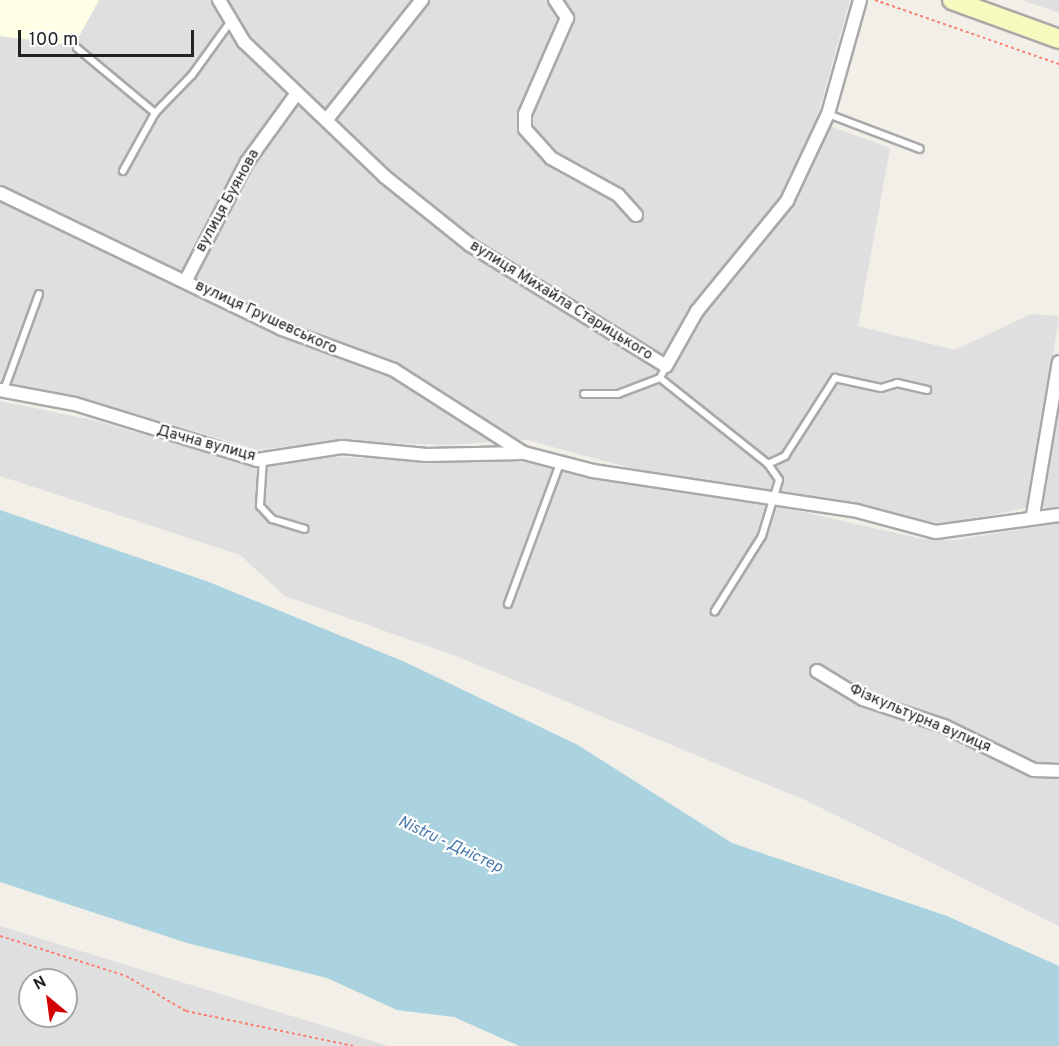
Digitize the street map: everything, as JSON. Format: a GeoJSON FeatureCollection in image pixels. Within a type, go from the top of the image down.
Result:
{"type":"FeatureCollection","features":[{"type":"Feature","properties":{"kind":"main road"},"geometry":{"type":"LineString","coordinates":[[952,0],[1059,39]]}},
{"type":"Feature","properties":{"kind":"street","name":"вулиця Михайла Старицького"},"geometry":{"type":"LineString","coordinates":[[219,0],[244,42],[295,96],[328,118],[384,176],[470,245],[666,366],[697,311],[788,201],[828,114],[860,0]]}},
{"type":"Feature","properties":{"kind":"street"},"geometry":{"type":"LineString","coordinates":[[328,118],[422,0]]}},
{"type":"Feature","properties":{"kind":"street"},"geometry":{"type":"LineString","coordinates":[[555,0],[567,18],[525,114],[525,129],[550,158],[618,195],[636,215]]}},
{"type":"Feature","properties":{"kind":"street","name":"вулиця Буянова"},"geometry":{"type":"LineString","coordinates":[[186,280],[247,162],[295,96]]}},
{"type":"Feature","properties":{"kind":"street","name":"вулиця Грушевського"},"geometry":{"type":"LineString","coordinates":[[0,193],[328,349],[394,370],[524,453],[561,460],[593,471],[773,495],[936,531],[1033,515],[1059,515]]}},
{"type":"Feature","properties":{"kind":"street"},"geometry":{"type":"LineString","coordinates":[[1033,515],[1059,362]]}},
{"type":"Feature","properties":{"kind":"street","name":"Дачна вулиця"},"geometry":{"type":"LineString","coordinates":[[2,390],[75,404],[180,440],[262,459],[342,447],[427,455],[524,453]]}},
{"type":"Feature","properties":{"kind":"street","name":"Фізкультурна вулиця"},"geometry":{"type":"LineString","coordinates":[[816,671],[863,699],[944,726],[1034,770],[1059,771]]}},
{"type":"Feature","properties":{"kind":"lane"},"geometry":{"type":"LineString","coordinates":[[123,171],[154,113],[192,75],[231,20]]}},
{"type":"Feature","properties":{"kind":"lane"},"geometry":{"type":"LineString","coordinates":[[77,48],[154,113]]}},
{"type":"Feature","properties":{"kind":"lane"},"geometry":{"type":"LineString","coordinates":[[828,114],[920,149]]}},
{"type":"Feature","properties":{"kind":"lane"},"geometry":{"type":"LineString","coordinates":[[2,390],[39,294]]}},
{"type":"Feature","properties":{"kind":"lane"},"geometry":{"type":"LineString","coordinates":[[584,394],[618,394],[660,378],[666,366]]}},
{"type":"Feature","properties":{"kind":"lane"},"geometry":{"type":"LineString","coordinates":[[660,378],[768,464],[779,480],[762,536],[715,611]]}},
{"type":"Feature","properties":{"kind":"lane"},"geometry":{"type":"LineString","coordinates":[[768,464],[785,456],[835,378],[881,388],[897,383],[927,390]]}},
{"type":"Feature","properties":{"kind":"lane"},"geometry":{"type":"LineString","coordinates":[[262,459],[260,506],[272,519],[305,529]]}},
{"type":"Feature","properties":{"kind":"lane"},"geometry":{"type":"LineString","coordinates":[[508,604],[561,460]]}},
{"type":"Feature","properties":{"kind":"path"},"geometry":{"type":"LineString","coordinates":[[875,0],[1059,64]]}},
{"type":"Feature","properties":{"kind":"path"},"geometry":{"type":"LineString","coordinates":[[0,936],[126,976],[186,1011],[353,1046]]}},
{"type":"Feature","properties":{"kind":"shaded area"},"geometry":{"type":"Polygon","coordinates":[[[0,0],[99,0],[74,45],[0,36],[0,0]]]}},
{"type":"Feature","properties":{"kind":"shaded area"},"geometry":{"type":"Polygon","coordinates":[[[99,0],[850,0],[816,121],[890,148],[858,326],[955,350],[1031,314],[1059,316],[1030,507],[947,524],[634,469],[527,440],[447,445],[333,441],[258,450],[76,396],[0,383],[0,36],[74,45],[99,0]]]}},
{"type":"Feature","properties":{"kind":"shaded area"},"geometry":{"type":"Polygon","coordinates":[[[1022,0],[1059,0],[1059,13],[1022,0]]]}},
{"type":"Feature","properties":{"kind":"shaded area"},"geometry":{"type":"Polygon","coordinates":[[[1059,395],[1059,509],[1040,507],[1059,395]]]}},
{"type":"Feature","properties":{"kind":"shaded area"},"geometry":{"type":"Polygon","coordinates":[[[0,401],[93,420],[258,467],[334,457],[547,463],[751,500],[922,539],[956,540],[1059,523],[1059,926],[807,801],[456,656],[285,596],[240,555],[0,476],[0,401]]]}},
{"type":"Feature","properties":{"kind":"shaded area"},"geometry":{"type":"Polygon","coordinates":[[[0,926],[389,1046],[0,1046],[0,926]]]}},
{"type":"Feature","properties":{"kind":"water","name":"Nistru - Дністер"},"geometry":{"type":"Polygon","coordinates":[[[0,510],[209,582],[405,662],[578,745],[732,843],[947,916],[1059,966],[1059,1046],[519,1046],[454,1017],[397,1010],[327,978],[187,943],[0,882],[0,510]]]}}]}
